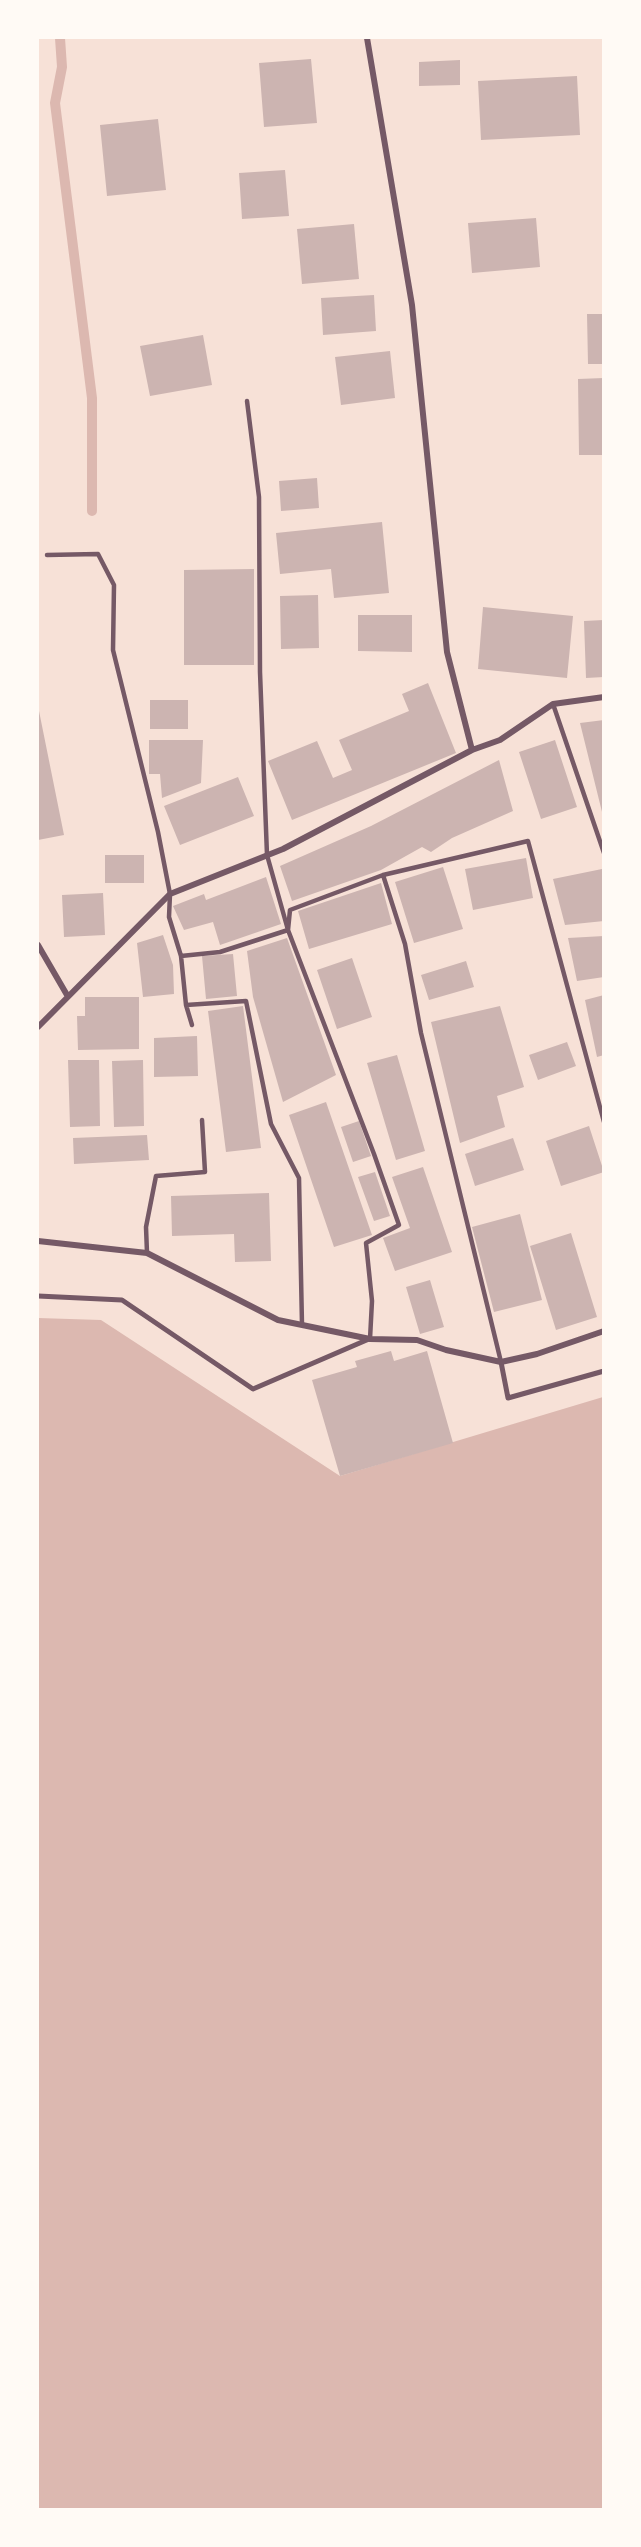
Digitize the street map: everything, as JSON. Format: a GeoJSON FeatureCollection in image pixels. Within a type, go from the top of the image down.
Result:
{"type":"FeatureCollection","features":[{"type":"Feature","properties":{"kind":"street"},"geometry":{"type":"LineString","coordinates":[[367,38],[412,305],[447,652],[472,750]]}},
{"type":"Feature","properties":{"kind":"street"},"geometry":{"type":"LineString","coordinates":[[38,1027],[67,995],[170,894],[283,849],[472,750],[500,740],[553,704],[603,697]]}},
{"type":"Feature","properties":{"kind":"street"},"geometry":{"type":"LineString","coordinates":[[38,945],[67,995]]}},
{"type":"Feature","properties":{"kind":"street"},"geometry":{"type":"LineString","coordinates":[[38,1241],[147,1253],[278,1320],[370,1339],[417,1340],[446,1350],[501,1362],[537,1354],[603,1330]]}},
{"type":"Feature","properties":{"kind":"street"},"geometry":{"type":"LineString","coordinates":[[38,1296],[122,1300],[253,1389],[370,1339]]}},
{"type":"Feature","properties":{"kind":"street"},"geometry":{"type":"LineString","coordinates":[[501,1362],[508,1398],[603,1371]]}},
{"type":"Feature","properties":{"kind":"lane"},"geometry":{"type":"LineString","coordinates":[[247,401],[259,497],[260,672],[267,855],[288,930],[399,1225],[366,1242],[372,1301],[370,1339]]}},
{"type":"Feature","properties":{"kind":"lane"},"geometry":{"type":"LineString","coordinates":[[47,555],[98,554],[114,585],[113,650],[158,832],[170,894],[169,917],[181,956],[186,1005],[192,1025]]}},
{"type":"Feature","properties":{"kind":"lane"},"geometry":{"type":"LineString","coordinates":[[553,704],[603,853]]}},
{"type":"Feature","properties":{"kind":"lane"},"geometry":{"type":"LineString","coordinates":[[288,930],[290,910],[383,875],[528,841],[603,1122]]}},
{"type":"Feature","properties":{"kind":"lane"},"geometry":{"type":"LineString","coordinates":[[383,875],[405,944],[421,1033],[501,1362]]}},
{"type":"Feature","properties":{"kind":"lane"},"geometry":{"type":"LineString","coordinates":[[181,956],[220,952],[288,930]]}},
{"type":"Feature","properties":{"kind":"lane"},"geometry":{"type":"LineString","coordinates":[[186,1005],[246,1001],[271,1124],[299,1178],[302,1326]]}},
{"type":"Feature","properties":{"kind":"lane"},"geometry":{"type":"LineString","coordinates":[[147,1253],[146,1227],[156,1176],[205,1172],[202,1119]]}},
{"type":"Feature","properties":{"kind":"shaded area"},"geometry":{"type":"Polygon","coordinates":[[[38,1318],[101,1320],[340,1476],[603,1397],[603,2509],[38,2510],[38,1318]]]}},
{"type":"Feature","properties":{"kind":"building"},"geometry":{"type":"Polygon","coordinates":[[[311,59],[317,123],[264,127],[259,63],[311,59]]]}},
{"type":"Feature","properties":{"kind":"building"},"geometry":{"type":"Polygon","coordinates":[[[460,60],[460,85],[419,86],[419,62],[460,60]]]}},
{"type":"Feature","properties":{"kind":"building"},"geometry":{"type":"Polygon","coordinates":[[[577,76],[580,135],[481,140],[478,81],[577,76]]]}},
{"type":"Feature","properties":{"kind":"building"},"geometry":{"type":"Polygon","coordinates":[[[158,119],[166,190],[107,196],[100,125],[158,119]]]}},
{"type":"Feature","properties":{"kind":"building"},"geometry":{"type":"Polygon","coordinates":[[[285,170],[289,216],[242,219],[239,173],[285,170]]]}},
{"type":"Feature","properties":{"kind":"building"},"geometry":{"type":"Polygon","coordinates":[[[536,218],[540,267],[472,273],[468,223],[536,218]]]}},
{"type":"Feature","properties":{"kind":"building"},"geometry":{"type":"Polygon","coordinates":[[[354,224],[359,279],[302,284],[297,229],[354,224]]]}},
{"type":"Feature","properties":{"kind":"building"},"geometry":{"type":"Polygon","coordinates":[[[374,295],[376,331],[323,335],[321,298],[374,295]]]}},
{"type":"Feature","properties":{"kind":"building"},"geometry":{"type":"Polygon","coordinates":[[[587,314],[604,314],[604,364],[588,364],[587,314]]]}},
{"type":"Feature","properties":{"kind":"building"},"geometry":{"type":"Polygon","coordinates":[[[203,335],[212,385],[150,396],[140,346],[203,335]]]}},
{"type":"Feature","properties":{"kind":"building"},"geometry":{"type":"Polygon","coordinates":[[[390,351],[395,398],[341,405],[335,357],[390,351]]]}},
{"type":"Feature","properties":{"kind":"building"},"geometry":{"type":"Polygon","coordinates":[[[604,378],[604,455],[579,455],[578,379],[604,378]]]}},
{"type":"Feature","properties":{"kind":"building"},"geometry":{"type":"Polygon","coordinates":[[[317,478],[319,508],[281,511],[279,481],[317,478]]]}},
{"type":"Feature","properties":{"kind":"building"},"geometry":{"type":"Polygon","coordinates":[[[382,522],[389,593],[334,598],[331,569],[280,574],[276,533],[382,522]]]}},
{"type":"Feature","properties":{"kind":"building"},"geometry":{"type":"Polygon","coordinates":[[[254,569],[254,665],[184,665],[184,570],[254,569]]]}},
{"type":"Feature","properties":{"kind":"building"},"geometry":{"type":"Polygon","coordinates":[[[318,595],[319,648],[281,649],[280,596],[318,595]]]}},
{"type":"Feature","properties":{"kind":"building"},"geometry":{"type":"Polygon","coordinates":[[[483,607],[573,616],[567,678],[478,669],[483,607]]]}},
{"type":"Feature","properties":{"kind":"building"},"geometry":{"type":"Polygon","coordinates":[[[358,615],[412,615],[412,652],[358,651],[358,615]]]}},
{"type":"Feature","properties":{"kind":"building"},"geometry":{"type":"Polygon","coordinates":[[[604,620],[604,677],[586,678],[584,621],[604,620]]]}},
{"type":"Feature","properties":{"kind":"building"},"geometry":{"type":"Polygon","coordinates":[[[428,683],[456,753],[292,820],[268,761],[317,741],[333,778],[352,770],[339,740],[409,711],[402,694],[428,683]]]}},
{"type":"Feature","properties":{"kind":"building"},"geometry":{"type":"Polygon","coordinates":[[[150,700],[188,700],[188,729],[150,729],[150,700]]]}},
{"type":"Feature","properties":{"kind":"building"},"geometry":{"type":"Polygon","coordinates":[[[38,706],[64,835],[38,840],[38,706]]]}},
{"type":"Feature","properties":{"kind":"building"},"geometry":{"type":"Polygon","coordinates":[[[604,720],[604,815],[603,816],[580,723],[604,720]]]}},
{"type":"Feature","properties":{"kind":"building"},"geometry":{"type":"Polygon","coordinates":[[[149,740],[203,740],[201,783],[162,798],[160,774],[149,774],[149,740]]]}},
{"type":"Feature","properties":{"kind":"building"},"geometry":{"type":"Polygon","coordinates":[[[555,740],[577,807],[541,819],[519,752],[555,740]]]}},
{"type":"Feature","properties":{"kind":"building"},"geometry":{"type":"Polygon","coordinates":[[[499,760],[513,811],[452,838],[431,852],[422,847],[381,870],[292,901],[280,866],[371,826],[499,760]]]}},
{"type":"Feature","properties":{"kind":"building"},"geometry":{"type":"Polygon","coordinates":[[[238,777],[254,816],[180,845],[164,806],[238,777]]]}},
{"type":"Feature","properties":{"kind":"building"},"geometry":{"type":"Polygon","coordinates":[[[105,855],[144,855],[144,883],[105,883],[105,855]]]}},
{"type":"Feature","properties":{"kind":"building"},"geometry":{"type":"Polygon","coordinates":[[[526,858],[533,898],[473,910],[465,869],[526,858]]]}},
{"type":"Feature","properties":{"kind":"building"},"geometry":{"type":"Polygon","coordinates":[[[443,867],[463,929],[414,943],[395,882],[443,867]]]}},
{"type":"Feature","properties":{"kind":"building"},"geometry":{"type":"Polygon","coordinates":[[[602,869],[604,921],[565,925],[553,879],[602,869]]]}},
{"type":"Feature","properties":{"kind":"building"},"geometry":{"type":"Polygon","coordinates":[[[266,877],[281,924],[220,945],[213,922],[184,930],[173,906],[204,894],[206,900],[266,877]]]}},
{"type":"Feature","properties":{"kind":"building"},"geometry":{"type":"Polygon","coordinates":[[[381,883],[392,924],[309,949],[298,911],[381,883]]]}},
{"type":"Feature","properties":{"kind":"building"},"geometry":{"type":"Polygon","coordinates":[[[103,893],[105,935],[64,937],[62,895],[103,893]]]}},
{"type":"Feature","properties":{"kind":"building"},"geometry":{"type":"Polygon","coordinates":[[[163,935],[173,965],[174,994],[143,997],[137,943],[163,935]]]}},
{"type":"Feature","properties":{"kind":"building"},"geometry":{"type":"Polygon","coordinates":[[[604,936],[604,977],[577,981],[568,938],[604,936]]]}},
{"type":"Feature","properties":{"kind":"building"},"geometry":{"type":"Polygon","coordinates":[[[287,938],[336,1075],[283,1102],[253,997],[247,951],[287,938]]]}},
{"type":"Feature","properties":{"kind":"building"},"geometry":{"type":"Polygon","coordinates":[[[233,954],[237,996],[206,999],[202,956],[233,954]]]}},
{"type":"Feature","properties":{"kind":"building"},"geometry":{"type":"Polygon","coordinates":[[[352,958],[372,1017],[337,1029],[317,970],[352,958]]]}},
{"type":"Feature","properties":{"kind":"building"},"geometry":{"type":"Polygon","coordinates":[[[466,961],[474,987],[429,1000],[421,975],[466,961]]]}},
{"type":"Feature","properties":{"kind":"building"},"geometry":{"type":"Polygon","coordinates":[[[604,995],[604,1055],[597,1057],[585,1000],[604,995]]]}},
{"type":"Feature","properties":{"kind":"building"},"geometry":{"type":"Polygon","coordinates":[[[85,997],[139,997],[139,1049],[78,1050],[77,1016],[85,1016],[85,997]]]}},
{"type":"Feature","properties":{"kind":"building"},"geometry":{"type":"Polygon","coordinates":[[[243,1006],[261,1148],[226,1152],[208,1011],[243,1006]]]}},
{"type":"Feature","properties":{"kind":"building"},"geometry":{"type":"Polygon","coordinates":[[[500,1006],[524,1087],[497,1096],[505,1127],[460,1143],[431,1022],[500,1006]]]}},
{"type":"Feature","properties":{"kind":"building"},"geometry":{"type":"Polygon","coordinates":[[[197,1036],[198,1076],[154,1077],[154,1038],[197,1036]]]}},
{"type":"Feature","properties":{"kind":"building"},"geometry":{"type":"Polygon","coordinates":[[[567,1042],[576,1066],[538,1080],[529,1055],[567,1042]]]}},
{"type":"Feature","properties":{"kind":"building"},"geometry":{"type":"Polygon","coordinates":[[[397,1055],[425,1151],[396,1160],[367,1063],[397,1055]]]}},
{"type":"Feature","properties":{"kind":"building"},"geometry":{"type":"Polygon","coordinates":[[[68,1060],[99,1060],[100,1126],[70,1127],[68,1060]]]}},
{"type":"Feature","properties":{"kind":"building"},"geometry":{"type":"Polygon","coordinates":[[[143,1060],[144,1126],[114,1127],[112,1061],[143,1060]]]}},
{"type":"Feature","properties":{"kind":"building"},"geometry":{"type":"Polygon","coordinates":[[[326,1102],[372,1235],[334,1247],[289,1115],[326,1102]]]}},
{"type":"Feature","properties":{"kind":"building"},"geometry":{"type":"Polygon","coordinates":[[[359,1121],[371,1156],[353,1162],[341,1127],[359,1121]]]}},
{"type":"Feature","properties":{"kind":"building"},"geometry":{"type":"Polygon","coordinates":[[[589,1126],[604,1172],[561,1186],[546,1141],[589,1126]]]}},
{"type":"Feature","properties":{"kind":"building"},"geometry":{"type":"Polygon","coordinates":[[[147,1135],[149,1160],[74,1164],[73,1138],[147,1135]]]}},
{"type":"Feature","properties":{"kind":"building"},"geometry":{"type":"Polygon","coordinates":[[[513,1138],[524,1170],[475,1186],[465,1154],[513,1138]]]}},
{"type":"Feature","properties":{"kind":"building"},"geometry":{"type":"Polygon","coordinates":[[[423,1167],[452,1252],[395,1271],[383,1238],[410,1228],[392,1177],[423,1167]]]}},
{"type":"Feature","properties":{"kind":"building"},"geometry":{"type":"Polygon","coordinates":[[[375,1172],[390,1216],[374,1221],[358,1177],[375,1172]]]}},
{"type":"Feature","properties":{"kind":"building"},"geometry":{"type":"Polygon","coordinates":[[[269,1193],[271,1261],[235,1262],[234,1234],[172,1236],[171,1196],[269,1193]]]}},
{"type":"Feature","properties":{"kind":"building"},"geometry":{"type":"Polygon","coordinates":[[[520,1214],[542,1300],[494,1312],[472,1227],[520,1214]]]}},
{"type":"Feature","properties":{"kind":"building"},"geometry":{"type":"Polygon","coordinates":[[[571,1233],[597,1317],[556,1330],[530,1246],[571,1233]]]}},
{"type":"Feature","properties":{"kind":"building"},"geometry":{"type":"Polygon","coordinates":[[[430,1280],[444,1327],[420,1334],[406,1287],[430,1280]]]}},
{"type":"Feature","properties":{"kind":"building"},"geometry":{"type":"Polygon","coordinates":[[[391,1351],[394,1361],[427,1351],[453,1443],[340,1476],[312,1380],[357,1367],[355,1361],[391,1351]]]}},
{"type":"Feature","properties":{"kind":"waterway"},"geometry":{"type":"LineString","coordinates":[[60,38],[62,67],[55,103],[92,398],[92,511]]}}]}
